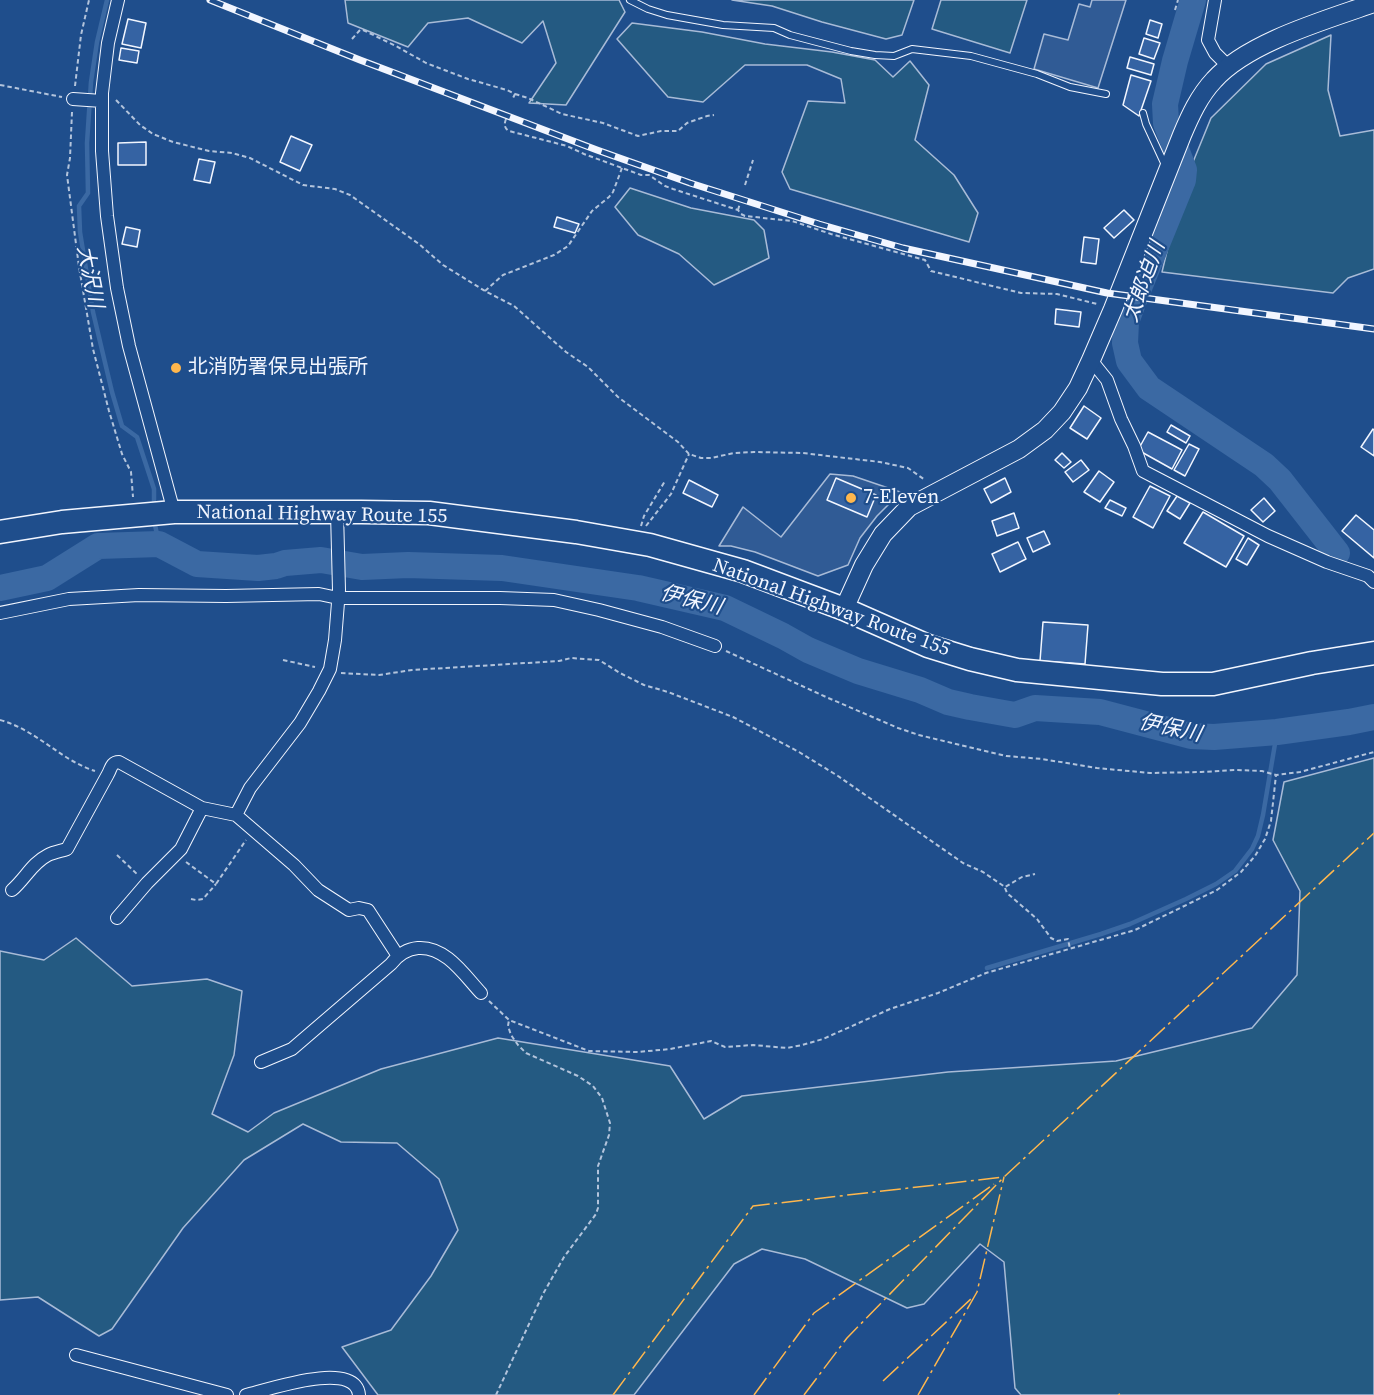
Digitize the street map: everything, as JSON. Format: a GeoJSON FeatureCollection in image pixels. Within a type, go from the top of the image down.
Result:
{"type":"FeatureCollection","features":[{"type":"Feature","properties":{"kind":"highway","name":"National Highway Route 155"},"geometry":{"type":"LineString","coordinates":[[0,532],[62,522],[174,512],[429,513],[576,532],[650,545],[743,571],[844,609],[928,646],[1017,670],[1162,684],[1213,684],[1312,663],[1374,653]]}},
{"type":"Feature","properties":{"kind":"street"},"geometry":{"type":"LineString","coordinates":[[118,0],[108,43],[100,98],[106,205],[117,288],[129,346],[174,512]]}},
{"type":"Feature","properties":{"kind":"street"},"geometry":{"type":"LineString","coordinates":[[1215,0],[1208,40],[1215,53],[1228,66]]}},
{"type":"Feature","properties":{"kind":"street"},"geometry":{"type":"LineString","coordinates":[[844,609],[864,565],[883,534],[909,507],[1019,449],[1045,430],[1062,412],[1078,388],[1091,360],[1194,107],[1213,81],[1228,66],[1260,47],[1312,25],[1374,3]]}},
{"type":"Feature","properties":{"kind":"street"},"geometry":{"type":"LineString","coordinates":[[73,99],[100,98]]}},
{"type":"Feature","properties":{"kind":"street"},"geometry":{"type":"LineString","coordinates":[[1091,360],[1107,380],[1143,471],[1268,536],[1327,562],[1368,576],[1374,582]]}},
{"type":"Feature","properties":{"kind":"street"},"geometry":{"type":"LineString","coordinates":[[236,815],[250,788],[300,723],[329,670],[335,640],[338,594],[337,512]]}},
{"type":"Feature","properties":{"kind":"street"},"geometry":{"type":"LineString","coordinates":[[0,612],[69,599],[138,595],[338,594],[555,600],[662,627],[715,646]]}},
{"type":"Feature","properties":{"kind":"street"},"geometry":{"type":"LineString","coordinates":[[12,890],[33,865],[49,855],[67,849],[112,764],[119,762],[202,808],[236,815],[294,865],[318,890],[350,910],[359,908],[368,910],[398,956]]}},
{"type":"Feature","properties":{"kind":"street"},"geometry":{"type":"LineString","coordinates":[[117,918],[147,883],[181,849],[202,808]]}},
{"type":"Feature","properties":{"kind":"street"},"geometry":{"type":"LineString","coordinates":[[261,1062],[292,1049],[398,956],[412,949],[425,948],[436,951],[452,961],[481,993]]}},
{"type":"Feature","properties":{"kind":"street"},"geometry":{"type":"LineString","coordinates":[[76,1354],[227,1395]]}},
{"type":"Feature","properties":{"kind":"street"},"geometry":{"type":"LineString","coordinates":[[246,1395],[308,1379],[331,1377],[344,1378],[353,1383],[359,1395]]}},
{"type":"Feature","properties":{"kind":"lane"},"geometry":{"type":"LineString","coordinates":[[630,0],[667,15],[723,25],[774,28],[790,35],[867,54],[894,56],[912,49],[971,56],[1036,74],[1070,87],[1106,94]]}},
{"type":"Feature","properties":{"kind":"lane"},"geometry":{"type":"LineString","coordinates":[[1143,113],[1146,124],[1170,165]]}},
{"type":"Feature","properties":{"kind":"path"},"geometry":{"type":"LineString","coordinates":[[89,0],[81,35],[67,174],[93,349],[112,422],[122,454],[131,472],[134,515]]}},
{"type":"Feature","properties":{"kind":"path"},"geometry":{"type":"LineString","coordinates":[[1175,10],[1178,0]]}},
{"type":"Feature","properties":{"kind":"path"},"geometry":{"type":"LineString","coordinates":[[352,39],[360,30],[363,30],[426,63],[468,79],[507,90],[562,114],[603,123],[638,136],[661,131],[678,132],[687,123],[714,115]]}},
{"type":"Feature","properties":{"kind":"path"},"geometry":{"type":"LineString","coordinates":[[0,85],[73,99]]}},
{"type":"Feature","properties":{"kind":"path"},"geometry":{"type":"LineString","coordinates":[[512,100],[515,94]]}},
{"type":"Feature","properties":{"kind":"path"},"geometry":{"type":"LineString","coordinates":[[100,98],[116,100],[140,125],[153,134],[173,142],[209,152],[232,153],[250,158],[303,185],[335,189],[350,195],[419,244],[443,265],[514,306],[566,352],[588,367],[618,397],[678,442],[689,454],[711,459],[734,453],[774,451],[880,462],[908,468],[924,479],[932,494]]}},
{"type":"Feature","properties":{"kind":"path"},"geometry":{"type":"LineString","coordinates":[[506,119],[504,125],[509,131],[567,146],[641,175],[650,176],[673,189],[738,210],[746,216],[792,221],[925,260],[931,271],[1021,293],[1057,294],[1113,309]]}},
{"type":"Feature","properties":{"kind":"path"},"geometry":{"type":"LineString","coordinates":[[745,185],[753,160]]}},
{"type":"Feature","properties":{"kind":"path"},"geometry":{"type":"LineString","coordinates":[[485,291],[503,275],[554,255],[568,246],[592,211],[613,192],[622,168]]}},
{"type":"Feature","properties":{"kind":"path"},"geometry":{"type":"LineString","coordinates":[[738,210],[740,202]]}},
{"type":"Feature","properties":{"kind":"path"},"geometry":{"type":"LineString","coordinates":[[665,482],[644,516],[642,531],[671,494],[689,454]]}},
{"type":"Feature","properties":{"kind":"path"},"geometry":{"type":"LineString","coordinates":[[715,646],[898,728],[1006,756],[1150,773],[1245,770],[1276,775],[1300,772],[1374,752]]}},
{"type":"Feature","properties":{"kind":"path"},"geometry":{"type":"LineString","coordinates":[[283,660],[348,674],[379,675],[412,669],[559,662],[571,658],[599,660],[644,685],[733,717],[799,752],[838,776],[963,863],[983,872],[1005,887],[1007,893],[1037,920],[1051,938],[1057,941],[1068,939],[1070,949]]}},
{"type":"Feature","properties":{"kind":"path"},"geometry":{"type":"LineString","coordinates":[[0,720],[28,731],[65,757],[86,768],[108,774]]}},
{"type":"Feature","properties":{"kind":"path"},"geometry":{"type":"LineString","coordinates":[[481,993],[509,1020],[590,1051],[639,1052],[711,1041],[726,1047],[753,1045],[787,1048],[824,1039],[986,973],[1135,930],[1217,890],[1241,872],[1256,856],[1265,840],[1271,821],[1276,775]]}},
{"type":"Feature","properties":{"kind":"path"},"geometry":{"type":"LineString","coordinates":[[191,899],[203,899],[216,884],[253,829]]}},
{"type":"Feature","properties":{"kind":"path"},"geometry":{"type":"LineString","coordinates":[[117,855],[147,883]]}},
{"type":"Feature","properties":{"kind":"path"},"geometry":{"type":"LineString","coordinates":[[176,855],[216,884]]}},
{"type":"Feature","properties":{"kind":"path"},"geometry":{"type":"LineString","coordinates":[[1005,887],[1022,877],[1035,874]]}},
{"type":"Feature","properties":{"kind":"path"},"geometry":{"type":"LineString","coordinates":[[496,1395],[543,1294],[564,1257],[596,1214],[598,1166],[609,1135],[610,1122],[602,1098],[592,1086],[579,1076],[526,1053],[511,1035],[509,1020]]}},
{"type":"Feature","properties":{"kind":"shaded area"},"geometry":{"type":"Polygon","coordinates":[[[345,0],[619,0],[625,12],[566,105],[529,103],[556,63],[543,21],[522,43],[468,18],[428,23],[408,47],[348,23],[345,0]]]}},
{"type":"Feature","properties":{"kind":"shaded area"},"geometry":{"type":"Polygon","coordinates":[[[732,0],[914,0],[902,35],[886,39],[772,6],[732,0]]]}},
{"type":"Feature","properties":{"kind":"shaded area"},"geometry":{"type":"Polygon","coordinates":[[[941,0],[1027,0],[1010,53],[932,29],[941,0]]]}},
{"type":"Feature","properties":{"kind":"shaded area"},"geometry":{"type":"Polygon","coordinates":[[[1092,0],[1126,0],[1098,88],[1034,69],[1044,34],[1068,40],[1079,4],[1090,7],[1092,0]]]}},
{"type":"Feature","properties":{"kind":"shaded area"},"geometry":{"type":"Polygon","coordinates":[[[632,23],[875,60],[893,77],[910,61],[929,85],[915,140],[954,175],[978,213],[969,242],[790,189],[782,172],[808,101],[845,103],[841,79],[807,65],[745,65],[703,102],[668,97],[617,39],[632,23]]]}},
{"type":"Feature","properties":{"kind":"shaded area"},"geometry":{"type":"Polygon","coordinates":[[[1331,35],[1328,90],[1340,136],[1374,130],[1374,269],[1348,278],[1333,293],[1162,272],[1182,189],[1211,118],[1266,64],[1331,35]]]}},
{"type":"Feature","properties":{"kind":"shaded area"},"geometry":{"type":"Polygon","coordinates":[[[630,188],[691,208],[754,220],[764,230],[769,258],[714,285],[679,254],[638,235],[615,207],[630,188]]]}},
{"type":"Feature","properties":{"kind":"shaded area"},"geometry":{"type":"Polygon","coordinates":[[[830,474],[853,476],[903,493],[877,516],[860,538],[848,565],[818,576],[755,552],[731,546],[719,546],[743,507],[781,537],[830,474]]]}},
{"type":"Feature","properties":{"kind":"shaded area"},"geometry":{"type":"Polygon","coordinates":[[[1374,758],[1374,1395],[1021,1395],[1015,1388],[1004,1262],[980,1244],[924,1304],[907,1308],[805,1259],[762,1249],[734,1264],[634,1395],[378,1395],[342,1347],[391,1330],[431,1276],[458,1230],[439,1179],[397,1143],[341,1142],[303,1124],[244,1160],[183,1228],[112,1329],[99,1336],[38,1297],[0,1300],[0,951],[44,960],[76,938],[132,986],[207,979],[242,991],[234,1055],[212,1114],[248,1132],[274,1113],[381,1069],[498,1038],[670,1066],[704,1119],[742,1096],[948,1072],[1116,1061],[1252,1028],[1297,975],[1300,891],[1273,840],[1284,782],[1374,758]]]}},
{"type":"Feature","properties":{"kind":"building"},"geometry":{"type":"Polygon","coordinates":[[[128,19],[146,23],[141,48],[122,44],[128,19]]]}},
{"type":"Feature","properties":{"kind":"building"},"geometry":{"type":"Polygon","coordinates":[[[1150,20],[1162,24],[1158,38],[1146,34],[1150,20]]]}},
{"type":"Feature","properties":{"kind":"building"},"geometry":{"type":"Polygon","coordinates":[[[1144,38],[1160,43],[1154,59],[1139,54],[1144,38]]]}},
{"type":"Feature","properties":{"kind":"building"},"geometry":{"type":"Polygon","coordinates":[[[121,48],[139,51],[137,63],[119,60],[121,48]]]}},
{"type":"Feature","properties":{"kind":"building"},"geometry":{"type":"Polygon","coordinates":[[[1130,57],[1154,64],[1151,75],[1127,68],[1130,57]]]}},
{"type":"Feature","properties":{"kind":"building"},"geometry":{"type":"Polygon","coordinates":[[[1131,75],[1151,81],[1139,116],[1123,105],[1131,75]]]}},
{"type":"Feature","properties":{"kind":"building"},"geometry":{"type":"Polygon","coordinates":[[[291,136],[312,145],[300,171],[280,162],[291,136]]]}},
{"type":"Feature","properties":{"kind":"building"},"geometry":{"type":"Polygon","coordinates":[[[146,142],[146,165],[118,165],[118,143],[146,142]]]}},
{"type":"Feature","properties":{"kind":"building"},"geometry":{"type":"Polygon","coordinates":[[[199,159],[215,162],[210,183],[194,180],[199,159]]]}},
{"type":"Feature","properties":{"kind":"building"},"geometry":{"type":"Polygon","coordinates":[[[1124,210],[1134,220],[1114,238],[1104,228],[1124,210]]]}},
{"type":"Feature","properties":{"kind":"building"},"geometry":{"type":"Polygon","coordinates":[[[557,217],[579,224],[575,233],[554,227],[557,217]]]}},
{"type":"Feature","properties":{"kind":"building"},"geometry":{"type":"Polygon","coordinates":[[[126,227],[140,230],[137,247],[122,244],[126,227]]]}},
{"type":"Feature","properties":{"kind":"building"},"geometry":{"type":"Polygon","coordinates":[[[1084,237],[1099,239],[1096,264],[1081,262],[1084,237]]]}},
{"type":"Feature","properties":{"kind":"building"},"geometry":{"type":"Polygon","coordinates":[[[1056,309],[1081,312],[1079,327],[1055,324],[1056,309]]]}},
{"type":"Feature","properties":{"kind":"building"},"geometry":{"type":"Polygon","coordinates":[[[1084,406],[1101,418],[1087,439],[1070,428],[1084,406]]]}},
{"type":"Feature","properties":{"kind":"building"},"geometry":{"type":"Polygon","coordinates":[[[1171,425],[1190,436],[1186,443],[1167,432],[1171,425]]]}},
{"type":"Feature","properties":{"kind":"building"},"geometry":{"type":"Polygon","coordinates":[[[1374,430],[1374,456],[1361,447],[1374,430]]]}},
{"type":"Feature","properties":{"kind":"building"},"geometry":{"type":"Polygon","coordinates":[[[1148,432],[1182,450],[1172,469],[1138,450],[1148,432]]]}},
{"type":"Feature","properties":{"kind":"building"},"geometry":{"type":"Polygon","coordinates":[[[1189,444],[1199,449],[1185,476],[1174,470],[1189,444]]]}},
{"type":"Feature","properties":{"kind":"building"},"geometry":{"type":"Polygon","coordinates":[[[1062,453],[1071,462],[1064,468],[1055,460],[1062,453]]]}},
{"type":"Feature","properties":{"kind":"building"},"geometry":{"type":"Polygon","coordinates":[[[1081,460],[1089,470],[1073,482],[1065,472],[1081,460]]]}},
{"type":"Feature","properties":{"kind":"building"},"geometry":{"type":"Polygon","coordinates":[[[1099,471],[1114,482],[1100,502],[1084,492],[1099,471]]]}},
{"type":"Feature","properties":{"kind":"building","name":"7-Eleven"},"geometry":{"type":"Polygon","coordinates":[[[836,478],[876,495],[867,517],[827,500],[836,478]]]}},
{"type":"Feature","properties":{"kind":"building"},"geometry":{"type":"Polygon","coordinates":[[[1005,478],[1011,492],[991,503],[984,489],[1005,478]]]}},
{"type":"Feature","properties":{"kind":"building"},"geometry":{"type":"Polygon","coordinates":[[[689,480],[718,495],[712,507],[683,493],[689,480]]]}},
{"type":"Feature","properties":{"kind":"building"},"geometry":{"type":"Polygon","coordinates":[[[1150,486],[1170,496],[1153,528],[1133,517],[1150,486]]]}},
{"type":"Feature","properties":{"kind":"building"},"geometry":{"type":"Polygon","coordinates":[[[1177,496],[1190,503],[1180,519],[1167,511],[1177,496]]]}},
{"type":"Feature","properties":{"kind":"building"},"geometry":{"type":"Polygon","coordinates":[[[1264,498],[1275,511],[1263,522],[1251,510],[1264,498]]]}},
{"type":"Feature","properties":{"kind":"building"},"geometry":{"type":"Polygon","coordinates":[[[1110,500],[1126,508],[1122,516],[1105,508],[1110,500]]]}},
{"type":"Feature","properties":{"kind":"building"},"geometry":{"type":"Polygon","coordinates":[[[1203,512],[1244,536],[1226,567],[1184,543],[1203,512]]]}},
{"type":"Feature","properties":{"kind":"building"},"geometry":{"type":"Polygon","coordinates":[[[1014,513],[1019,528],[997,536],[992,521],[1014,513]]]}},
{"type":"Feature","properties":{"kind":"building"},"geometry":{"type":"Polygon","coordinates":[[[1356,515],[1374,530],[1374,558],[1342,531],[1356,515]]]}},
{"type":"Feature","properties":{"kind":"building"},"geometry":{"type":"Polygon","coordinates":[[[1044,531],[1050,544],[1033,552],[1027,538],[1044,531]]]}},
{"type":"Feature","properties":{"kind":"building"},"geometry":{"type":"Polygon","coordinates":[[[1248,538],[1259,545],[1247,565],[1236,559],[1248,538]]]}},
{"type":"Feature","properties":{"kind":"building"},"geometry":{"type":"Polygon","coordinates":[[[1018,542],[1026,559],[1000,572],[992,554],[1018,542]]]}},
{"type":"Feature","properties":{"kind":"building"},"geometry":{"type":"Polygon","coordinates":[[[1043,622],[1088,625],[1085,664],[1040,661],[1043,622]]]}},
{"type":"Feature","properties":{"kind":"waterway","name":"大沢川"},"geometry":{"type":"LineString","coordinates":[[107,0],[91,82],[87,143],[88,193],[79,206],[80,232],[93,312],[112,392],[122,426],[137,437],[154,489],[154,508]]}},
{"type":"Feature","properties":{"kind":"waterway","name":"太郎迫川"},"geometry":{"type":"LineString","coordinates":[[1193,0],[1165,104],[1166,123],[1184,170],[1183,180],[1126,322],[1125,343],[1129,361],[1149,388],[1264,465],[1280,480],[1337,553]]}},
{"type":"Feature","properties":{"kind":"waterway","name":"大沢川"},"geometry":{"type":"LineString","coordinates":[[154,520],[159,544]]}},
{"type":"Feature","properties":{"kind":"waterway","name":"伊保川"},"geometry":{"type":"LineString","coordinates":[[0,588],[47,578],[98,546],[159,544],[197,564],[258,568],[321,560],[362,567],[408,565],[502,568],[638,588],[725,608],[808,650],[858,671],[920,690],[948,702],[1015,715],[1035,708],[1100,712],[1191,736],[1214,737],[1277,732],[1374,717]]}},
{"type":"Feature","properties":{"kind":"waterway"},"geometry":{"type":"LineString","coordinates":[[987,968],[1130,924],[1216,884],[1235,871],[1252,849],[1258,836],[1277,732]]}},
{"type":"Feature","properties":{"kind":"railway"},"geometry":{"type":"LineString","coordinates":[[210,0],[597,150],[690,183],[903,248],[1107,293],[1374,329]]}},
{"type":"Feature","properties":{"kind":"power"},"geometry":{"type":"LineString","coordinates":[[804,1395],[847,1338],[1004,1177],[1374,833]]}},
{"type":"Feature","properties":{"kind":"power"},"geometry":{"type":"LineString","coordinates":[[613,1395],[753,1206],[1004,1177]]}},
{"type":"Feature","properties":{"kind":"power"},"geometry":{"type":"LineString","coordinates":[[918,1395],[977,1292],[1004,1177]]}},
{"type":"Feature","properties":{"kind":"power"},"geometry":{"type":"LineString","coordinates":[[754,1395],[814,1313],[994,1184]]}},
{"type":"Feature","properties":{"kind":"power"},"geometry":{"type":"LineString","coordinates":[[883,1381],[973,1297]]}},
{"type":"Feature","properties":{"kind":"place","name":"北消防署保見出張所"},"geometry":{"type":"Point","coordinates":[176,368]}},
{"type":"Feature","properties":{"kind":"place","name":"7-Eleven"},"geometry":{"type":"Point","coordinates":[851,498]}}]}
